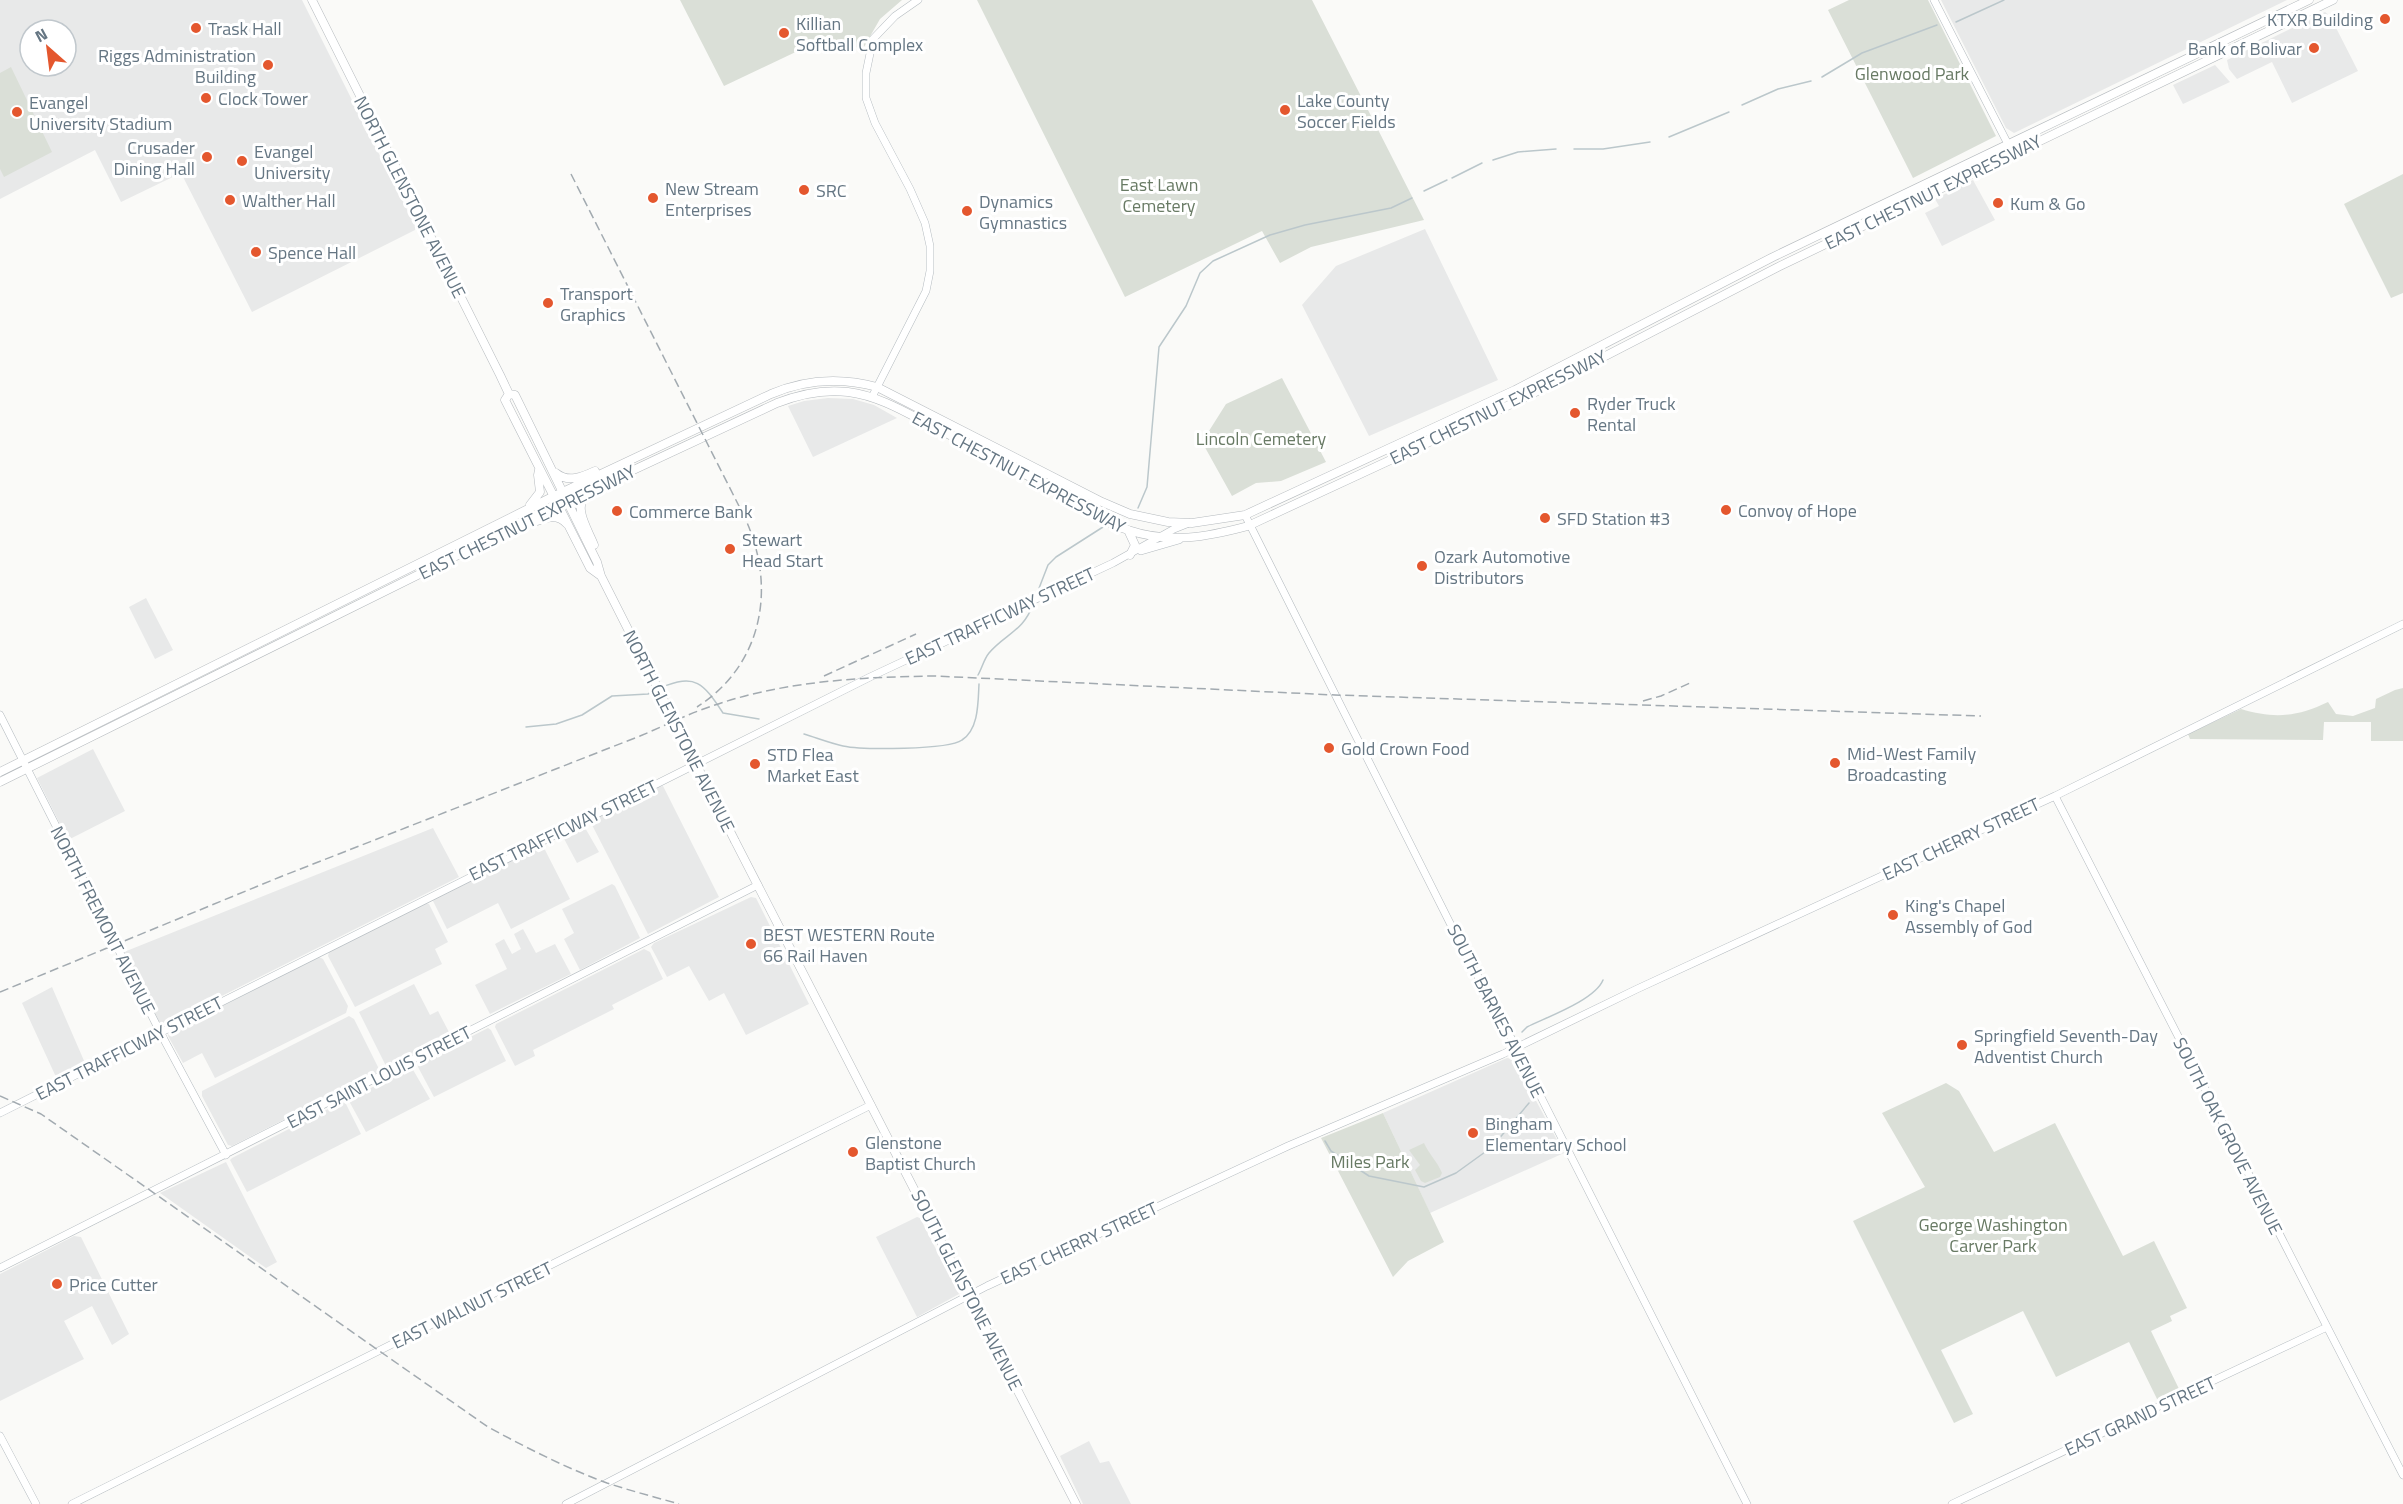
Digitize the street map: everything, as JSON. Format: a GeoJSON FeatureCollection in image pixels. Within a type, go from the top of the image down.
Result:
{"type":"FeatureCollection","features":[{"type":"Feature","properties":{"kind":"main road","name":"NORTH GLENSTONE AVENUE"},"geometry":{"type":"LineString","coordinates":[[312,0],[509,394]]}},
{"type":"Feature","properties":{"kind":"main road","name":"EAST CHESTNUT EXPRESSWAY"},"geometry":{"type":"LineString","coordinates":[[0,782],[25,764],[554,496],[788,387],[810,382],[839,380],[877,387],[1116,508],[1145,519],[1192,523],[1245,515],[1515,390],[1784,252],[2309,0]]}},
{"type":"Feature","properties":{"kind":"main road","name":"EAST CHESTNUT EXPRESSWAY"},"geometry":{"type":"LineString","coordinates":[[0,772],[25,764],[558,505],[794,396],[835,391],[872,397],[968,444],[1093,514],[1128,530],[1180,539],[1216,535],[1248,526],[1520,400],[1778,267],[2333,0]]}},
{"type":"Feature","properties":{"kind":"main road","name":"NORTH GLENSTONE AVENUE"},"geometry":{"type":"LineString","coordinates":[[509,394],[505,400],[558,505],[590,568],[601,576]]}},
{"type":"Feature","properties":{"kind":"main road","name":"NORTH GLENSTONE AVENUE"},"geometry":{"type":"LineString","coordinates":[[509,394],[515,395],[597,562],[601,576],[758,885]]}},
{"type":"Feature","properties":{"kind":"main road"},"geometry":{"type":"LineString","coordinates":[[552,469],[562,478],[578,478],[652,449]]}},
{"type":"Feature","properties":{"kind":"main road"},"geometry":{"type":"LineString","coordinates":[[520,513],[538,497],[541,488],[538,475],[540,469]]}},
{"type":"Feature","properties":{"kind":"main road"},"geometry":{"type":"LineString","coordinates":[[590,490],[582,498],[580,506],[597,562]]}},
{"type":"Feature","properties":{"kind":"main road"},"geometry":{"type":"LineString","coordinates":[[461,553],[476,550],[547,517],[560,518],[570,528]]}},
{"type":"Feature","properties":{"kind":"main road"},"geometry":{"type":"LineString","coordinates":[[1128,530],[1135,545],[1130,555]]}},
{"type":"Feature","properties":{"kind":"main road","name":"SOUTH GLENSTONE AVENUE"},"geometry":{"type":"LineString","coordinates":[[758,885],[1076,1504]]}},
{"type":"Feature","properties":{"kind":"street"},"geometry":{"type":"LineString","coordinates":[[872,397],[926,291],[930,271],[930,246],[925,223],[910,189],[875,123],[866,98],[866,73],[873,39],[895,16],[918,0]]}},
{"type":"Feature","properties":{"kind":"street"},"geometry":{"type":"LineString","coordinates":[[1934,0],[2013,154]]}},
{"type":"Feature","properties":{"kind":"street","name":"SOUTH BARNES AVENUE"},"geometry":{"type":"LineString","coordinates":[[1245,515],[1248,526],[1747,1504]]}},
{"type":"Feature","properties":{"kind":"street","name":"EAST TRAFFICWAY STREET"},"geometry":{"type":"LineString","coordinates":[[0,1113],[870,677],[1041,598],[1130,555],[1160,536],[1192,523]]}},
{"type":"Feature","properties":{"kind":"street","name":"EAST TRAFFICWAY STREET"},"geometry":{"type":"LineString","coordinates":[[1130,555],[1180,539]]}},
{"type":"Feature","properties":{"kind":"street","name":"EAST CHERRY STREET"},"geometry":{"type":"LineString","coordinates":[[567,1504],[969,1295],[1238,1168],[1472,1066],[1500,1050],[1515,1047],[2055,796],[2403,624]]}},
{"type":"Feature","properties":{"kind":"street","name":"NORTH FREMONT AVENUE"},"geometry":{"type":"LineString","coordinates":[[0,715],[160,1032],[226,1155]]}},
{"type":"Feature","properties":{"kind":"street","name":"SOUTH OAK GROVE AVENUE"},"geometry":{"type":"LineString","coordinates":[[2055,796],[2403,1475]]}},
{"type":"Feature","properties":{"kind":"street","name":"EAST SAINT LOUIS STREET"},"geometry":{"type":"LineString","coordinates":[[0,1268],[758,885]]}},
{"type":"Feature","properties":{"kind":"street","name":"EAST WALNUT STREET"},"geometry":{"type":"LineString","coordinates":[[72,1504],[871,1105]]}},
{"type":"Feature","properties":{"kind":"street","name":"EAST GRAND STREET"},"geometry":{"type":"LineString","coordinates":[[1952,1504],[2327,1327]]}},
{"type":"Feature","properties":{"kind":"street"},"geometry":{"type":"LineString","coordinates":[[0,1436],[36,1504]]}},
{"type":"Feature","properties":{"kind":"shaded area","name":"Evangel University"},"geometry":{"type":"Polygon","coordinates":[[[0,0],[302,0],[364,128],[415,225],[415,230],[252,312],[181,173],[121,202],[95,150],[0,199],[0,0]]]}},
{"type":"Feature","properties":{"kind":"shaded area"},"geometry":{"type":"Polygon","coordinates":[[[1941,0],[2287,0],[2014,133],[2006,128],[1941,0]]]}},
{"type":"Feature","properties":{"kind":"shaded area"},"geometry":{"type":"Polygon","coordinates":[[[2325,12],[2330,16],[2358,71],[2292,103],[2272,62],[2237,79],[2229,69],[2227,60],[2325,12]]]}},
{"type":"Feature","properties":{"kind":"shaded area"},"geometry":{"type":"Polygon","coordinates":[[[2215,65],[2230,82],[2183,104],[2173,85],[2215,65]]]}},
{"type":"Feature","properties":{"kind":"shaded area"},"geometry":{"type":"Polygon","coordinates":[[[1973,180],[1995,220],[1942,246],[1925,213],[1939,206],[1935,199],[1973,180]]]}},
{"type":"Feature","properties":{"kind":"shaded area"},"geometry":{"type":"Polygon","coordinates":[[[1425,229],[1498,380],[1369,436],[1302,305],[1336,266],[1425,229]]]}},
{"type":"Feature","properties":{"kind":"shaded area"},"geometry":{"type":"Polygon","coordinates":[[[828,398],[853,399],[874,405],[897,418],[813,457],[788,406],[828,398]]]}},
{"type":"Feature","properties":{"kind":"shaded area"},"geometry":{"type":"Polygon","coordinates":[[[146,598],[173,650],[155,659],[129,607],[146,598]]]}},
{"type":"Feature","properties":{"kind":"shaded area"},"geometry":{"type":"Polygon","coordinates":[[[93,749],[125,811],[68,840],[37,778],[93,749]]]}},
{"type":"Feature","properties":{"kind":"shaded area"},"geometry":{"type":"Polygon","coordinates":[[[663,786],[719,897],[648,934],[590,821],[663,786]]]}},
{"type":"Feature","properties":{"kind":"shaded area"},"geometry":{"type":"Polygon","coordinates":[[[581,825],[584,826],[599,852],[577,863],[562,835],[581,825]]]}},
{"type":"Feature","properties":{"kind":"shaded area"},"geometry":{"type":"Polygon","coordinates":[[[433,828],[459,877],[164,1025],[159,1023],[124,952],[433,828]]]}},
{"type":"Feature","properties":{"kind":"shaded area"},"geometry":{"type":"Polygon","coordinates":[[[542,844],[570,899],[511,929],[498,903],[447,929],[434,899],[542,844]]]}},
{"type":"Feature","properties":{"kind":"shaded area"},"geometry":{"type":"Polygon","coordinates":[[[612,884],[640,938],[580,970],[564,939],[574,933],[562,909],[612,884]]]}},
{"type":"Feature","properties":{"kind":"shaded area"},"geometry":{"type":"Polygon","coordinates":[[[751,897],[756,898],[809,1004],[746,1035],[724,993],[709,1001],[689,966],[667,977],[651,947],[654,943],[751,897]]]}},
{"type":"Feature","properties":{"kind":"shaded area"},"geometry":{"type":"Polygon","coordinates":[[[426,903],[429,904],[448,942],[435,949],[442,964],[355,1007],[328,956],[329,952],[426,903]]]}},
{"type":"Feature","properties":{"kind":"shaded area"},"geometry":{"type":"Polygon","coordinates":[[[523,929],[536,953],[555,944],[571,974],[490,1014],[475,985],[507,969],[495,944],[504,939],[512,954],[521,949],[514,934],[523,929]]]}},
{"type":"Feature","properties":{"kind":"shaded area"},"geometry":{"type":"Polygon","coordinates":[[[644,949],[650,952],[663,979],[612,1005],[614,1009],[533,1050],[535,1056],[515,1066],[495,1027],[496,1024],[644,949]]]}},
{"type":"Feature","properties":{"kind":"shaded area"},"geometry":{"type":"Polygon","coordinates":[[[319,957],[323,959],[348,1006],[346,1013],[215,1078],[202,1053],[183,1063],[168,1036],[169,1033],[319,957]]]}},
{"type":"Feature","properties":{"kind":"shaded area"},"geometry":{"type":"Polygon","coordinates":[[[414,984],[430,1015],[438,1011],[451,1036],[387,1068],[359,1012],[414,984]]]}},
{"type":"Feature","properties":{"kind":"shaded area"},"geometry":{"type":"Polygon","coordinates":[[[52,987],[85,1063],[56,1077],[22,1003],[52,987]]]}},
{"type":"Feature","properties":{"kind":"shaded area"},"geometry":{"type":"Polygon","coordinates":[[[349,1016],[354,1019],[380,1071],[232,1146],[228,1145],[202,1096],[202,1091],[349,1016]]]}},
{"type":"Feature","properties":{"kind":"shaded area"},"geometry":{"type":"Polygon","coordinates":[[[488,1028],[506,1061],[434,1097],[418,1067],[419,1063],[488,1028]]]}},
{"type":"Feature","properties":{"kind":"shaded area","name":"Bingham Elementary School"},"geometry":{"type":"Polygon","coordinates":[[[1507,1058],[1512,1059],[1518,1067],[1564,1153],[1430,1213],[1383,1113],[1507,1058]]]}},
{"type":"Feature","properties":{"kind":"shaded area"},"geometry":{"type":"Polygon","coordinates":[[[412,1068],[430,1099],[366,1132],[349,1101],[350,1098],[412,1068]]]}},
{"type":"Feature","properties":{"kind":"shaded area"},"geometry":{"type":"Polygon","coordinates":[[[342,1102],[346,1104],[361,1134],[247,1192],[230,1160],[232,1158],[342,1102]]]}},
{"type":"Feature","properties":{"kind":"shaded area"},"geometry":{"type":"Polygon","coordinates":[[[226,1162],[277,1262],[266,1268],[160,1193],[226,1162]]]}},
{"type":"Feature","properties":{"kind":"shaded area"},"geometry":{"type":"Polygon","coordinates":[[[917,1217],[920,1218],[959,1294],[917,1317],[876,1237],[917,1217]]]}},
{"type":"Feature","properties":{"kind":"shaded area"},"geometry":{"type":"Polygon","coordinates":[[[74,1236],[81,1237],[129,1334],[112,1345],[92,1306],[64,1321],[84,1359],[0,1401],[0,1274],[74,1236]]]}},
{"type":"Feature","properties":{"kind":"shaded area"},"geometry":{"type":"Polygon","coordinates":[[[1089,1441],[1100,1463],[1109,1461],[1131,1504],[1083,1504],[1060,1456],[1089,1441]]]}},
{"type":"Feature","properties":{"kind":"green space","name":"Killian Softball Complex"},"geometry":{"type":"Polygon","coordinates":[[[680,0],[902,0],[880,19],[864,47],[802,49],[724,86],[680,0]]]}},
{"type":"Feature","properties":{"kind":"green space","name":"East Lawn Cemetery"},"geometry":{"type":"Polygon","coordinates":[[[977,0],[1312,0],[1424,220],[1311,247],[1280,263],[1262,231],[1125,297],[977,0]]]}},
{"type":"Feature","properties":{"kind":"green space","name":"Glenwood Park"},"geometry":{"type":"Polygon","coordinates":[[[1849,0],[1928,0],[1996,136],[1913,178],[1828,10],[1849,0]]]}},
{"type":"Feature","properties":{"kind":"green space","name":"Evangel University Stadium"},"geometry":{"type":"Polygon","coordinates":[[[11,67],[52,152],[4,177],[0,169],[0,73],[11,67]]]}},
{"type":"Feature","properties":{"kind":"green space"},"geometry":{"type":"Polygon","coordinates":[[[2403,174],[2403,293],[2391,298],[2344,204],[2403,174]]]}},
{"type":"Feature","properties":{"kind":"green space","name":"Lincoln Cemetery"},"geometry":{"type":"Polygon","coordinates":[[[1282,378],[1326,462],[1281,481],[1256,483],[1232,496],[1202,442],[1226,404],[1282,378]]]}},
{"type":"Feature","properties":{"kind":"green space"},"geometry":{"type":"Polygon","coordinates":[[[2403,688],[2403,741],[2371,741],[2371,722],[2324,722],[2323,740],[2190,739],[2188,734],[2241,709],[2264,714],[2285,715],[2306,711],[2328,702],[2336,714],[2353,716],[2375,708],[2376,699],[2403,688]]]}},
{"type":"Feature","properties":{"kind":"green space","name":"George Washington Carver Park"},"geometry":{"type":"Polygon","coordinates":[[[1946,1083],[1959,1091],[1994,1152],[2055,1123],[2123,1256],[2154,1241],[2187,1308],[2170,1316],[2172,1321],[2151,1331],[2180,1391],[2158,1401],[2129,1342],[2056,1377],[2023,1311],[1941,1350],[1973,1414],[1954,1423],[1853,1221],[1925,1187],[1882,1113],[1946,1083]]]}},
{"type":"Feature","properties":{"kind":"green space","name":"Miles Park"},"geometry":{"type":"Polygon","coordinates":[[[1383,1113],[1444,1242],[1408,1261],[1393,1277],[1321,1138],[1383,1113]]]}},
{"type":"Feature","properties":{"kind":"green space"},"geometry":{"type":"Polygon","coordinates":[[[1424,1143],[1442,1173],[1440,1177],[1425,1183],[1421,1181],[1415,1170],[1420,1165],[1409,1150],[1424,1143]]]}},
{"type":"Feature","properties":{"kind":"waterway"},"geometry":{"type":"LineString","coordinates":[[1956,22],[2004,0]]}},
{"type":"Feature","properties":{"kind":"waterway"},"geometry":{"type":"LineString","coordinates":[[1822,77],[1862,53],[1937,25]]}},
{"type":"Feature","properties":{"kind":"waterway"},"geometry":{"type":"LineString","coordinates":[[1742,105],[1778,89],[1811,81]]}},
{"type":"Feature","properties":{"kind":"waterway"},"geometry":{"type":"LineString","coordinates":[[1669,137],[1729,112]]}},
{"type":"Feature","properties":{"kind":"waterway"},"geometry":{"type":"LineString","coordinates":[[1574,149],[1603,149],[1650,142]]}},
{"type":"Feature","properties":{"kind":"waterway"},"geometry":{"type":"LineString","coordinates":[[1493,160],[1518,152],[1556,149]]}},
{"type":"Feature","properties":{"kind":"waterway"},"geometry":{"type":"LineString","coordinates":[[1452,178],[1482,163]]}},
{"type":"Feature","properties":{"kind":"waterway"},"geometry":{"type":"LineString","coordinates":[[1424,191],[1447,180]]}},
{"type":"Feature","properties":{"kind":"waterway"},"geometry":{"type":"LineString","coordinates":[[1138,508],[1147,487],[1159,347],[1186,306],[1200,273],[1213,261],[1270,235],[1305,225],[1391,208],[1412,198]]}},
{"type":"Feature","properties":{"kind":"waterway"},"geometry":{"type":"LineString","coordinates":[[1036,596],[1048,565],[1056,557],[1103,527]]}},
{"type":"Feature","properties":{"kind":"waterway"},"geometry":{"type":"LineString","coordinates":[[978,675],[989,653],[1025,620],[1033,604]]}},
{"type":"Feature","properties":{"kind":"waterway"},"geometry":{"type":"LineString","coordinates":[[660,688],[682,681],[690,681],[704,688],[723,713],[759,719]]}},
{"type":"Feature","properties":{"kind":"waterway"},"geometry":{"type":"LineString","coordinates":[[804,734],[838,745],[853,747],[904,748],[954,743],[968,735],[975,722],[979,684]]}},
{"type":"Feature","properties":{"kind":"waterway"},"geometry":{"type":"LineString","coordinates":[[526,727],[556,724],[582,715],[612,696],[648,694],[655,690]]}},
{"type":"Feature","properties":{"kind":"waterway"},"geometry":{"type":"LineString","coordinates":[[1522,1032],[1527,1027],[1581,1001],[1591,994],[1603,980]]}},
{"type":"Feature","properties":{"kind":"waterway"},"geometry":{"type":"LineString","coordinates":[[1325,1141],[1331,1151],[1369,1176],[1424,1187],[1456,1173],[1492,1147],[1529,1103]]}},
{"type":"Feature","properties":{"kind":"railway"},"geometry":{"type":"LineString","coordinates":[[571,174],[744,516],[754,542],[760,569],[761,595],[758,621],[750,646],[737,669],[720,689],[697,707]]}},
{"type":"Feature","properties":{"kind":"railway"},"geometry":{"type":"LineString","coordinates":[[824,676],[916,634]]}},
{"type":"Feature","properties":{"kind":"railway"},"geometry":{"type":"LineString","coordinates":[[0,992],[280,877],[640,736],[703,709],[767,691],[822,682],[935,676],[1335,695],[1981,716]]}},
{"type":"Feature","properties":{"kind":"railway"},"geometry":{"type":"LineString","coordinates":[[1643,701],[1690,683]]}},
{"type":"Feature","properties":{"kind":"railway"},"geometry":{"type":"LineString","coordinates":[[0,1096],[41,1114],[488,1427],[592,1477],[679,1504]]}},
{"type":"Feature","properties":{"kind":"place","name":"KTXR Building"},"geometry":{"type":"Point","coordinates":[2385,19]}},
{"type":"Feature","properties":{"kind":"place","name":"Trask Hall"},"geometry":{"type":"Point","coordinates":[196,28]}},
{"type":"Feature","properties":{"kind":"place","name":"Killian Softball Complex"},"geometry":{"type":"Point","coordinates":[784,33]}},
{"type":"Feature","properties":{"kind":"place","name":"Bank of Bolivar"},"geometry":{"type":"Point","coordinates":[2314,48]}},
{"type":"Feature","properties":{"kind":"place","name":"Riggs Administration Building"},"geometry":{"type":"Point","coordinates":[268,65]}},
{"type":"Feature","properties":{"kind":"place","name":"Clock Tower"},"geometry":{"type":"Point","coordinates":[206,98]}},
{"type":"Feature","properties":{"kind":"place","name":"Lake County Soccer Fields"},"geometry":{"type":"Point","coordinates":[1285,110]}},
{"type":"Feature","properties":{"kind":"place","name":"Evangel University Stadium"},"geometry":{"type":"Point","coordinates":[17,112]}},
{"type":"Feature","properties":{"kind":"place","name":"Crusader Dining Hall"},"geometry":{"type":"Point","coordinates":[207,157]}},
{"type":"Feature","properties":{"kind":"place","name":"Evangel University"},"geometry":{"type":"Point","coordinates":[242,161]}},
{"type":"Feature","properties":{"kind":"place","name":"SRC"},"geometry":{"type":"Point","coordinates":[804,190]}},
{"type":"Feature","properties":{"kind":"place","name":"New Stream Enterprises"},"geometry":{"type":"Point","coordinates":[653,198]}},
{"type":"Feature","properties":{"kind":"place","name":"Walther Hall"},"geometry":{"type":"Point","coordinates":[230,200]}},
{"type":"Feature","properties":{"kind":"place","name":"Kum & Go"},"geometry":{"type":"Point","coordinates":[1998,203]}},
{"type":"Feature","properties":{"kind":"place","name":"Dynamics Gymnastics"},"geometry":{"type":"Point","coordinates":[967,211]}},
{"type":"Feature","properties":{"kind":"place","name":"Spence Hall"},"geometry":{"type":"Point","coordinates":[256,252]}},
{"type":"Feature","properties":{"kind":"place","name":"Transport Graphics"},"geometry":{"type":"Point","coordinates":[548,303]}},
{"type":"Feature","properties":{"kind":"place","name":"Ryder Truck Rental"},"geometry":{"type":"Point","coordinates":[1575,413]}},
{"type":"Feature","properties":{"kind":"place","name":"Convoy of Hope"},"geometry":{"type":"Point","coordinates":[1726,510]}},
{"type":"Feature","properties":{"kind":"place","name":"Commerce Bank"},"geometry":{"type":"Point","coordinates":[617,511]}},
{"type":"Feature","properties":{"kind":"place","name":"SFD Station #3"},"geometry":{"type":"Point","coordinates":[1545,518]}},
{"type":"Feature","properties":{"kind":"place","name":"Stewart Head Start"},"geometry":{"type":"Point","coordinates":[730,549]}},
{"type":"Feature","properties":{"kind":"place","name":"Ozark Automotive Distributors"},"geometry":{"type":"Point","coordinates":[1422,566]}},
{"type":"Feature","properties":{"kind":"place","name":"Gold Crown Food"},"geometry":{"type":"Point","coordinates":[1329,748]}},
{"type":"Feature","properties":{"kind":"place","name":"Mid-West Family Broadcasting"},"geometry":{"type":"Point","coordinates":[1835,763]}},
{"type":"Feature","properties":{"kind":"place","name":"STD Flea Market East"},"geometry":{"type":"Point","coordinates":[755,764]}},
{"type":"Feature","properties":{"kind":"place","name":"King's Chapel Assembly of God"},"geometry":{"type":"Point","coordinates":[1893,915]}},
{"type":"Feature","properties":{"kind":"place","name":"BEST WESTERN Route 66 Rail Haven"},"geometry":{"type":"Point","coordinates":[751,944]}},
{"type":"Feature","properties":{"kind":"place","name":"Springfield Seventh-Day Adventist Church"},"geometry":{"type":"Point","coordinates":[1962,1045]}},
{"type":"Feature","properties":{"kind":"place","name":"Bingham Elementary School"},"geometry":{"type":"Point","coordinates":[1473,1133]}},
{"type":"Feature","properties":{"kind":"place","name":"Glenstone Baptist Church"},"geometry":{"type":"Point","coordinates":[853,1152]}},
{"type":"Feature","properties":{"kind":"place","name":"Price Cutter"},"geometry":{"type":"Point","coordinates":[57,1284]}}]}
